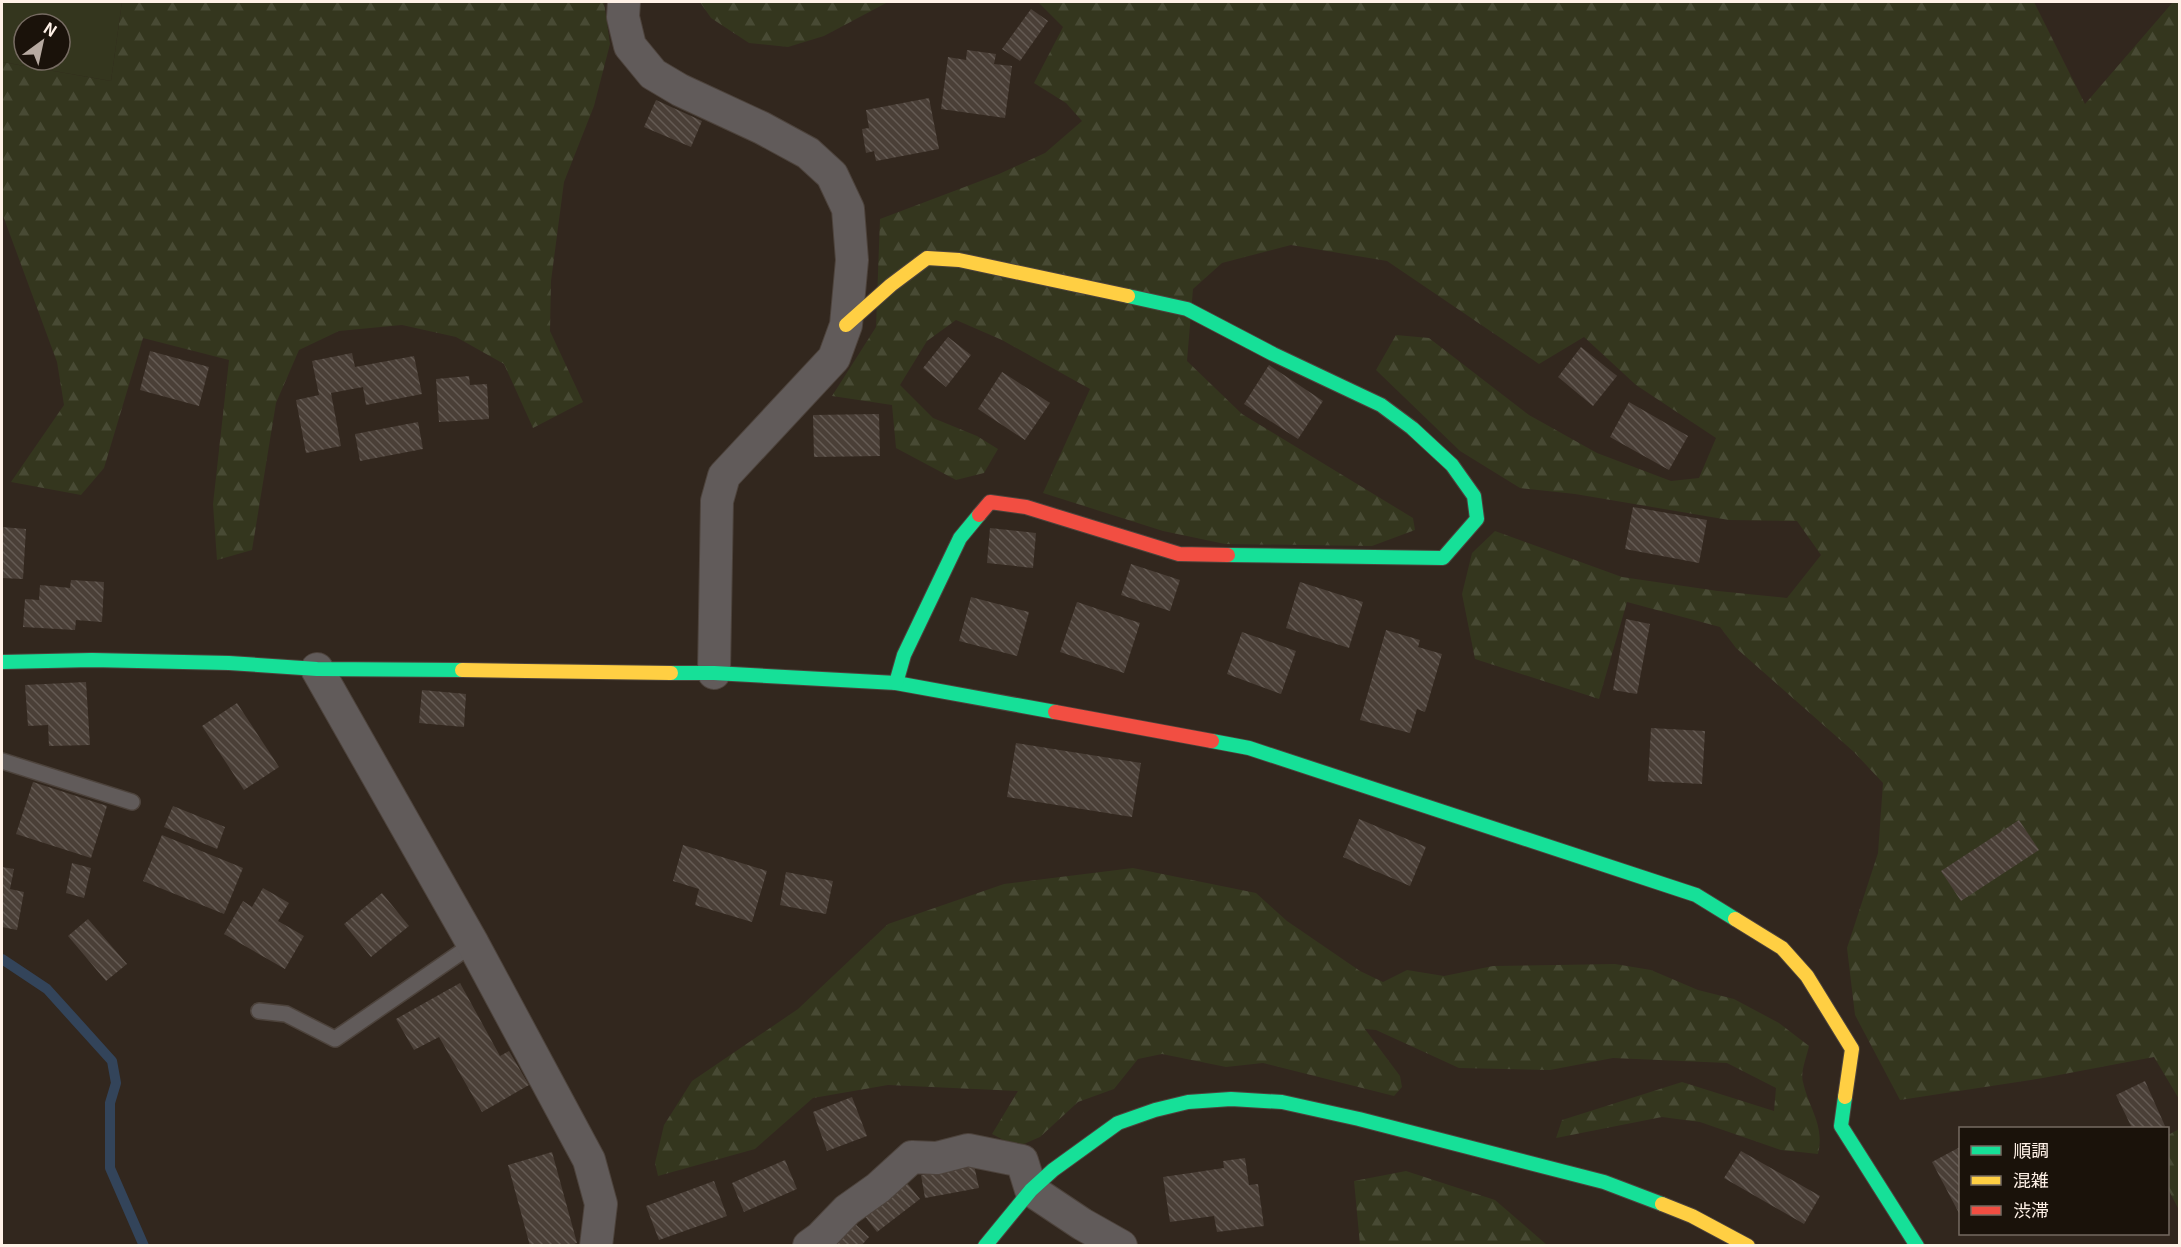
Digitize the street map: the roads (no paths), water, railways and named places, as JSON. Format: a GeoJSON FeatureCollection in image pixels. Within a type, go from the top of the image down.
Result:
{"type":"FeatureCollection","features":[{"type":"Feature","properties":{"kind":"street"},"geometry":{"type":"LineString","coordinates":[[624,2],[623,17],[630,46],[654,74],[680,90],[762,128],[808,153],[832,175],[848,209],[852,260],[846,325],[834,358],[724,477],[717,501],[714,673]]}},
{"type":"Feature","properties":{"kind":"street"},"geometry":{"type":"LineString","coordinates":[[846,325],[891,285],[927,258],[959,260],[1187,309],[1273,354],[1381,405],[1412,428],[1452,465],[1474,496],[1477,519],[1443,558],[1179,554],[1026,507],[990,502],[960,538],[904,655],[896,683]]}},
{"type":"Feature","properties":{"kind":"street"},"geometry":{"type":"LineString","coordinates":[[2,662],[92,660],[229,663],[317,669],[714,673],[896,683],[1249,748],[1696,895],[1782,948],[1807,976],[1852,1049],[1841,1126],[1917,1245]]}},
{"type":"Feature","properties":{"kind":"street"},"geometry":{"type":"LineString","coordinates":[[317,669],[473,944],[589,1160],[601,1204],[596,1245]]}},
{"type":"Feature","properties":{"kind":"street"},"geometry":{"type":"LineString","coordinates":[[985,1245],[1031,1190],[1053,1170],[1118,1123],[1155,1110],[1188,1102],[1231,1099],[1281,1102],[1359,1119],[1604,1182],[1692,1216],[1748,1245]]}},
{"type":"Feature","properties":{"kind":"street"},"geometry":{"type":"LineString","coordinates":[[809,1245],[820,1238],[847,1209],[878,1188],[912,1157],[937,1158],[968,1150],[1022,1161],[1031,1190],[1082,1224],[1121,1245]]}},
{"type":"Feature","properties":{"kind":"lane"},"geometry":{"type":"LineString","coordinates":[[2,761],[132,802]]}},
{"type":"Feature","properties":{"kind":"lane"},"geometry":{"type":"LineString","coordinates":[[259,1011],[286,1014],[335,1039],[473,944]]}},
{"type":"Feature","properties":{"kind":"waterway"},"geometry":{"type":"LineString","coordinates":[[2,959],[47,989],[112,1061],[116,1083],[110,1103],[110,1168],[144,1246]]}}]}
